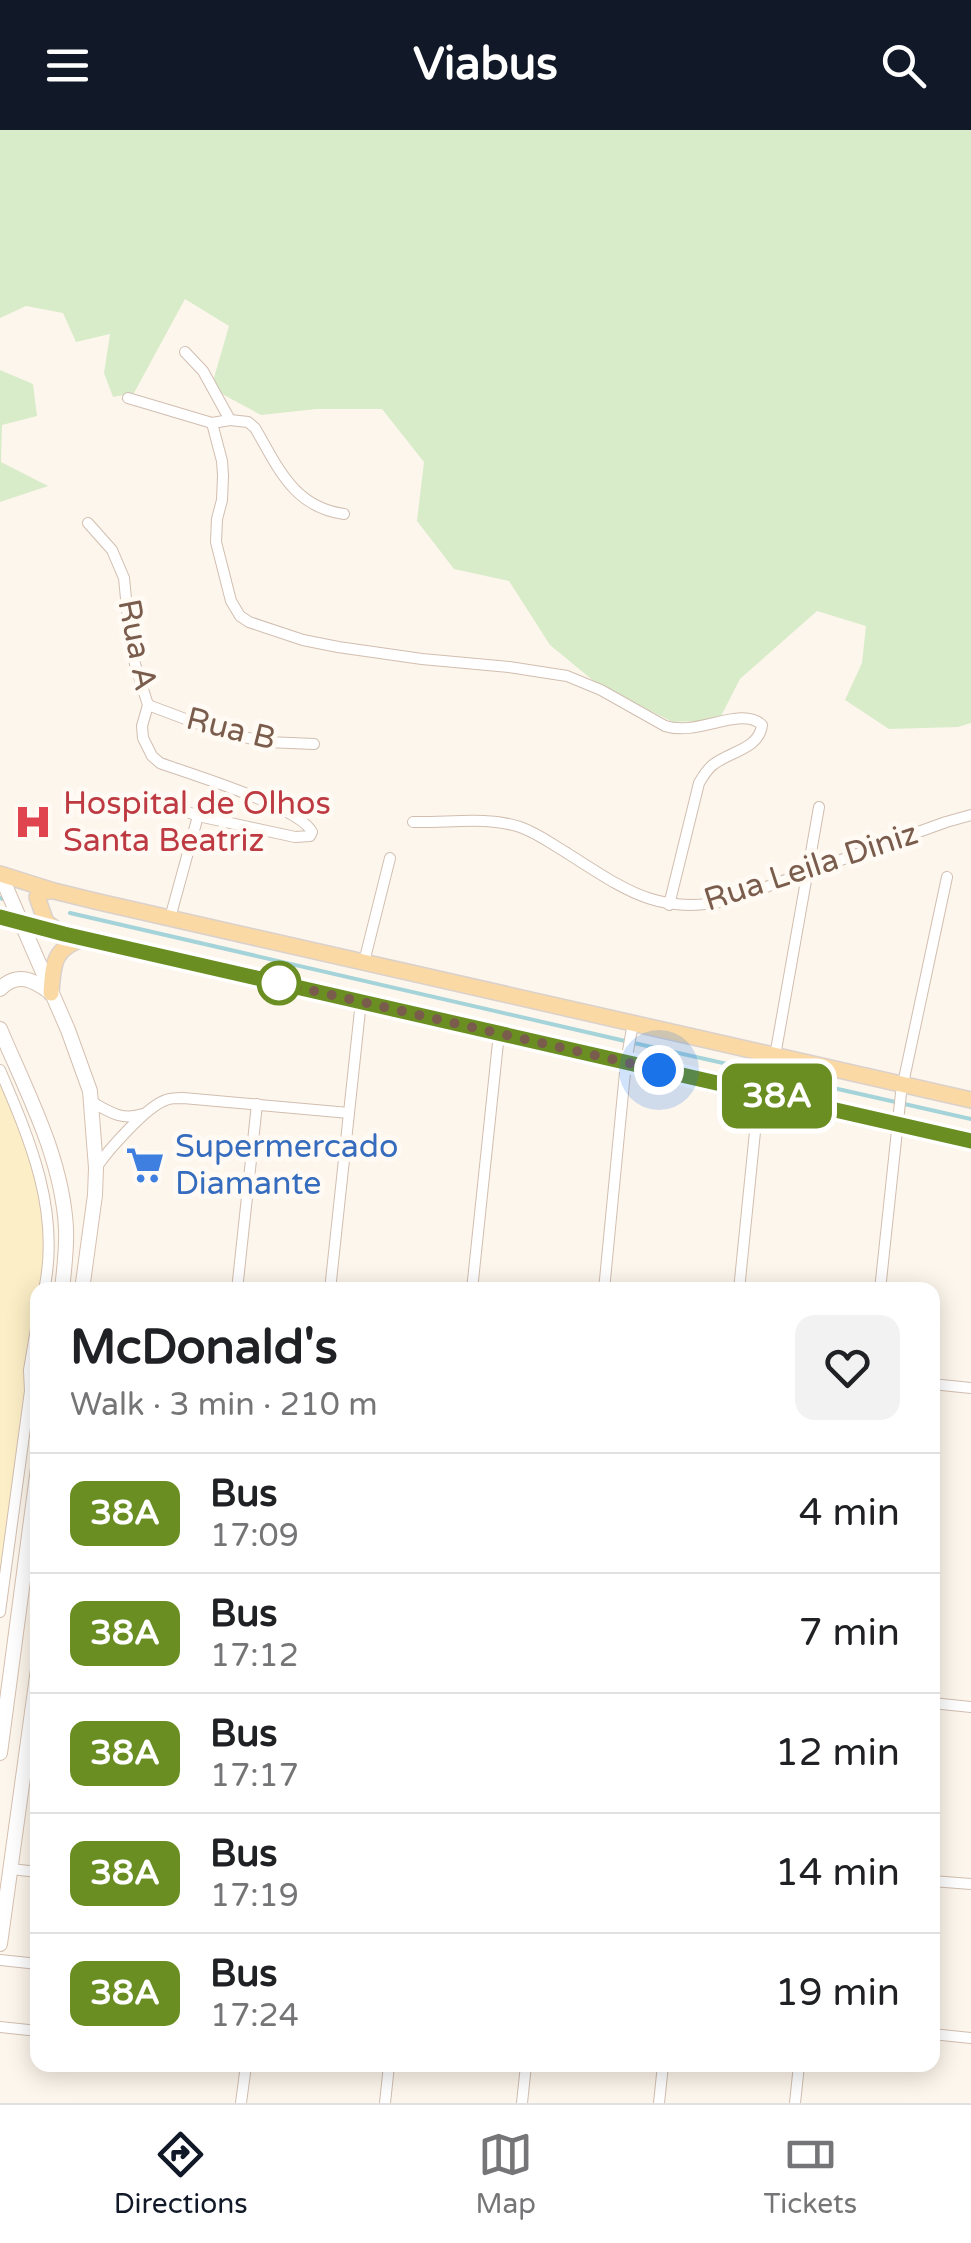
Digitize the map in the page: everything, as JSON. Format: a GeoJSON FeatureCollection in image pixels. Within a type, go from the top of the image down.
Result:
{"type":"FeatureCollection","features":[{"type":"Feature","properties":{"kind":"main road"},"geometry":{"type":"LineString","coordinates":[[0,875],[54,892],[364,962],[632,1030],[775,1056],[902,1089],[971,1100]]}},
{"type":"Feature","properties":{"kind":"main road"},"geometry":{"type":"LineString","coordinates":[[0,875],[81,1060],[92,1102],[95,1195],[83,1282]]}},
{"type":"Feature","properties":{"kind":"main road"},"geometry":{"type":"LineString","coordinates":[[54,892],[44,891],[37,897],[46,922],[64,934]]}},
{"type":"Feature","properties":{"kind":"main road"},"geometry":{"type":"LineString","coordinates":[[0,917],[500,1033],[627,1055],[759,1092],[898,1116],[971,1141]]}},
{"type":"Feature","properties":{"kind":"main road"},"geometry":{"type":"LineString","coordinates":[[51,994],[59,952],[69,943],[85,938]]}},
{"type":"Feature","properties":{"kind":"main road"},"geometry":{"type":"LineString","coordinates":[[0,989],[9,980],[21,978],[36,982],[51,994]]}},
{"type":"Feature","properties":{"kind":"main road"},"geometry":{"type":"LineString","coordinates":[[0,1029],[58,1172],[66,1230],[63,1282]]}},
{"type":"Feature","properties":{"kind":"main road"},"geometry":{"type":"LineString","coordinates":[[0,1753],[30,1528]]}},
{"type":"Feature","properties":{"kind":"main road"},"geometry":{"type":"LineString","coordinates":[[0,1944],[30,1728]]}},
{"type":"Feature","properties":{"kind":"street"},"geometry":{"type":"LineString","coordinates":[[186,352],[203,370],[230,420]]}},
{"type":"Feature","properties":{"kind":"street"},"geometry":{"type":"LineString","coordinates":[[128,398],[212,423],[248,422],[298,495],[315,506],[344,514]]}},
{"type":"Feature","properties":{"kind":"street"},"geometry":{"type":"LineString","coordinates":[[212,423],[223,476],[216,542],[231,601],[249,622],[338,647],[567,676],[675,730],[741,716],[755,718],[762,725],[754,742],[704,772],[669,905]]}},
{"type":"Feature","properties":{"kind":"street","name":"Rua A"},"geometry":{"type":"LineString","coordinates":[[88,523],[112,550],[124,578],[130,640],[148,705],[143,738],[152,756],[160,763],[288,811],[311,828],[310,836],[295,837],[198,816]]}},
{"type":"Feature","properties":{"kind":"street","name":"Rua B"},"geometry":{"type":"LineString","coordinates":[[148,705],[236,735],[267,742],[314,744]]}},
{"type":"Feature","properties":{"kind":"street"},"geometry":{"type":"LineString","coordinates":[[170,805],[198,816],[170,918]]}},
{"type":"Feature","properties":{"kind":"street"},"geometry":{"type":"LineString","coordinates":[[775,1056],[818,807]]}},
{"type":"Feature","properties":{"kind":"street","name":"Rua Leila Diniz"},"geometry":{"type":"LineString","coordinates":[[413,822],[494,822],[524,828],[606,878],[650,899],[669,905],[708,905],[971,816]]}},
{"type":"Feature","properties":{"kind":"street"},"geometry":{"type":"LineString","coordinates":[[364,962],[390,858]]}},
{"type":"Feature","properties":{"kind":"street"},"geometry":{"type":"LineString","coordinates":[[881,1282],[902,1089],[946,877]]}},
{"type":"Feature","properties":{"kind":"street"},"geometry":{"type":"LineString","coordinates":[[331,1282],[361,1001]]}},
{"type":"Feature","properties":{"kind":"street"},"geometry":{"type":"LineString","coordinates":[[605,1282],[632,1030]]}},
{"type":"Feature","properties":{"kind":"street"},"geometry":{"type":"LineString","coordinates":[[473,1282],[500,1033]]}},
{"type":"Feature","properties":{"kind":"street"},"geometry":{"type":"LineString","coordinates":[[0,1070],[41,1180],[49,1232],[45,1282]]}},
{"type":"Feature","properties":{"kind":"street"},"geometry":{"type":"LineString","coordinates":[[740,1282],[759,1092]]}},
{"type":"Feature","properties":{"kind":"street"},"geometry":{"type":"LineString","coordinates":[[96,1168],[114,1142],[168,1098],[349,1113]]}},
{"type":"Feature","properties":{"kind":"street"},"geometry":{"type":"LineString","coordinates":[[92,1102],[121,1117],[149,1112]]}},
{"type":"Feature","properties":{"kind":"street"},"geometry":{"type":"LineString","coordinates":[[238,1282],[257,1104]]}},
{"type":"Feature","properties":{"kind":"street"},"geometry":{"type":"LineString","coordinates":[[0,1612],[30,1391],[30,1364]]}},
{"type":"Feature","properties":{"kind":"street"},"geometry":{"type":"LineString","coordinates":[[940,1385],[971,1388]]}},
{"type":"Feature","properties":{"kind":"street"},"geometry":{"type":"LineString","coordinates":[[940,1704],[971,1706]]}},
{"type":"Feature","properties":{"kind":"street"},"geometry":{"type":"LineString","coordinates":[[11,1869],[30,1871]]}},
{"type":"Feature","properties":{"kind":"street"},"geometry":{"type":"LineString","coordinates":[[940,1881],[971,1884]]}},
{"type":"Feature","properties":{"kind":"street"},"geometry":{"type":"LineString","coordinates":[[0,1960],[30,1963]]}},
{"type":"Feature","properties":{"kind":"street"},"geometry":{"type":"LineString","coordinates":[[0,2027],[30,2030]]}},
{"type":"Feature","properties":{"kind":"street"},"geometry":{"type":"LineString","coordinates":[[940,2035],[971,2038]]}},
{"type":"Feature","properties":{"kind":"street"},"geometry":{"type":"LineString","coordinates":[[242,2103],[245,2072]]}},
{"type":"Feature","properties":{"kind":"street"},"geometry":{"type":"LineString","coordinates":[[385,2103],[388,2072]]}},
{"type":"Feature","properties":{"kind":"street"},"geometry":{"type":"LineString","coordinates":[[522,2103],[525,2072]]}},
{"type":"Feature","properties":{"kind":"street"},"geometry":{"type":"LineString","coordinates":[[659,2103],[662,2072]]}},
{"type":"Feature","properties":{"kind":"street"},"geometry":{"type":"LineString","coordinates":[[795,2103],[798,2072]]}},
{"type":"Feature","properties":{"kind":"green space"},"geometry":{"type":"Polygon","coordinates":[[[0,130],[971,130],[971,723],[958,727],[889,729],[845,700],[862,663],[866,626],[817,611],[740,679],[719,720],[673,722],[601,687],[550,645],[509,581],[454,569],[417,521],[424,462],[382,409],[316,409],[261,415],[211,388],[229,326],[185,299],[134,393],[113,397],[104,373],[110,334],[76,342],[63,313],[26,306],[0,318],[0,130]]]}},
{"type":"Feature","properties":{"kind":"green space"},"geometry":{"type":"Polygon","coordinates":[[[0,370],[33,384],[37,416],[2,425],[1,462],[48,486],[0,502],[0,370]]]}},
{"type":"Feature","properties":{"kind":"sand"},"geometry":{"type":"Polygon","coordinates":[[[0,1070],[46,1210],[44,1282],[30,1282],[30,1373],[0,1612],[0,1070]]]}},
{"type":"Feature","properties":{"kind":"waterway"},"geometry":{"type":"LineString","coordinates":[[70,913],[625,1041]]}},
{"type":"Feature","properties":{"kind":"waterway"},"geometry":{"type":"LineString","coordinates":[[634,1043],[971,1119]]}},
{"type":"Feature","properties":{"kind":"bus line","name":"38A"},"geometry":{"type":"LineString","coordinates":[[0,917],[971,1141]]}},
{"type":"Feature","properties":{"kind":"place","name":"Hospital de Olhos Santa Beatriz"},"geometry":{"type":"Point","coordinates":[33,822]}},
{"type":"Feature","properties":{"kind":"place","name":"Supermercado Diamante"},"geometry":{"type":"Point","coordinates":[145,1165]}},
{"type":"Feature","properties":{"kind":"route"},"geometry":{"type":"LineString","coordinates":[[279,983],[659,1070]]}}]}
